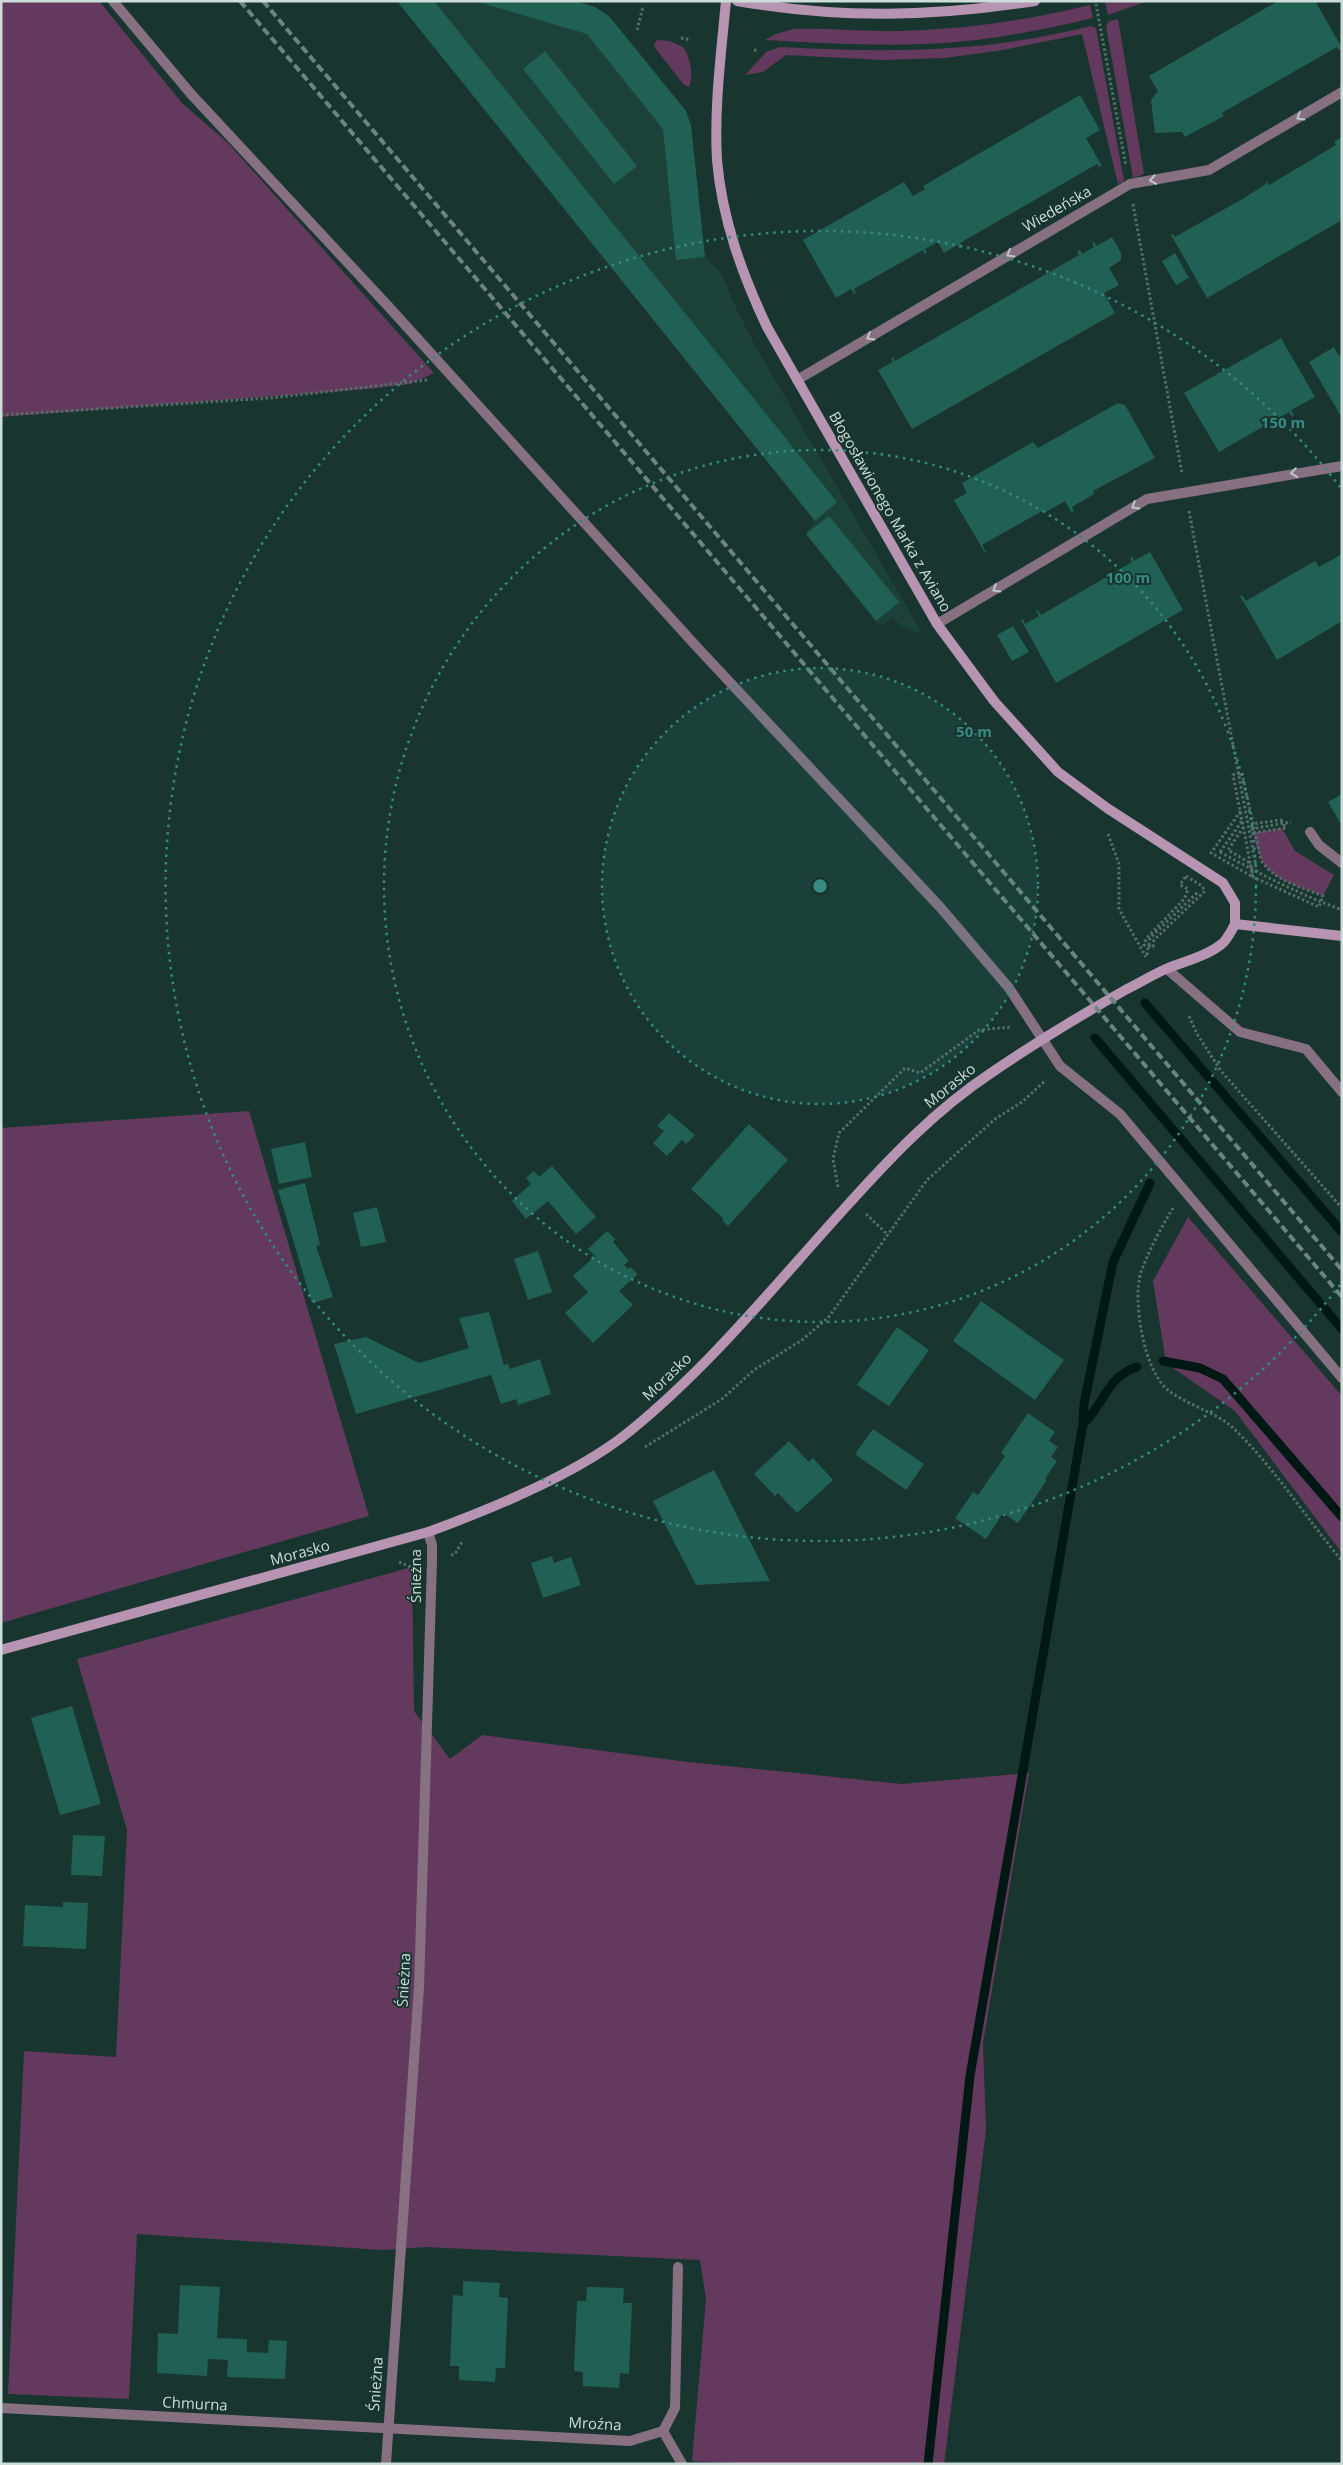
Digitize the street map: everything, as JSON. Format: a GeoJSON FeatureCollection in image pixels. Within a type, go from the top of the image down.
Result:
{"type":"FeatureCollection","features":[{"type":"Feature","properties":{"kind":"street"},"geometry":{"type":"LineString","coordinates":[[113,1],[191,94],[703,653],[940,907],[1009,988],[1041,1041],[1060,1066],[1120,1114],[1342,1378]]}},
{"type":"Feature","properties":{"kind":"street","name":"Błogosławionego Marka z Aviano"},"geometry":{"type":"LineString","coordinates":[[726,1],[718,101],[718,161],[727,222],[744,277],[767,327],[937,624],[994,701],[1058,772],[1107,808],[1223,883],[1235,903],[1235,924]]}},
{"type":"Feature","properties":{"kind":"street"},"geometry":{"type":"LineString","coordinates":[[737,1],[790,10],[868,16],[938,14],[1035,1]]}},
{"type":"Feature","properties":{"kind":"street","name":"Wiedeńska"},"geometry":{"type":"LineString","coordinates":[[797,380],[1130,184],[1209,170],[1342,92]]}},
{"type":"Feature","properties":{"kind":"street"},"geometry":{"type":"LineString","coordinates":[[937,624],[1147,499],[1342,466]]}},
{"type":"Feature","properties":{"kind":"street"},"geometry":{"type":"LineString","coordinates":[[1310,832],[1319,845],[1342,863]]}},
{"type":"Feature","properties":{"kind":"street"},"geometry":{"type":"LineString","coordinates":[[1235,924],[1342,936]]}},
{"type":"Feature","properties":{"kind":"street","name":"Morasko"},"geometry":{"type":"LineString","coordinates":[[1,1650],[428,1532],[485,1510],[560,1475],[595,1456],[629,1432],[689,1377],[733,1332],[892,1156],[944,1108],[989,1074],[1111,998],[1224,942],[1235,924]]}},
{"type":"Feature","properties":{"kind":"street"},"geometry":{"type":"LineString","coordinates":[[1167,969],[1240,1032],[1306,1049],[1342,1092]]}},
{"type":"Feature","properties":{"kind":"street","name":"Śnieżna"},"geometry":{"type":"LineString","coordinates":[[386,2464],[419,1987],[432,1561],[428,1532]]}},
{"type":"Feature","properties":{"kind":"street"},"geometry":{"type":"LineString","coordinates":[[678,2267],[676,2408],[663,2431],[682,2464]]}},
{"type":"Feature","properties":{"kind":"street","name":"Chmurna"},"geometry":{"type":"LineString","coordinates":[[1,2408],[387,2429]]}},
{"type":"Feature","properties":{"kind":"street","name":"Mroźna"},"geometry":{"type":"LineString","coordinates":[[387,2429],[630,2441],[663,2431]]}},
{"type":"Feature","properties":{"kind":"path"},"geometry":{"type":"LineString","coordinates":[[1096,4],[1245,815],[1251,827],[1261,860],[1268,871],[1323,896],[1319,908],[1253,877],[1212,854],[1240,812]]}},
{"type":"Feature","properties":{"kind":"path"},"geometry":{"type":"LineString","coordinates":[[638,30],[643,7]]}},
{"type":"Feature","properties":{"kind":"path"},"geometry":{"type":"LineString","coordinates":[[681,38],[691,40]]}},
{"type":"Feature","properties":{"kind":"path"},"geometry":{"type":"LineString","coordinates":[[754,50],[759,51]]}},
{"type":"Feature","properties":{"kind":"path"},"geometry":{"type":"LineString","coordinates":[[1,415],[271,398],[368,388],[441,378],[450,375]]}},
{"type":"Feature","properties":{"kind":"path"},"geometry":{"type":"LineString","coordinates":[[1253,877],[1233,775],[1242,773],[1258,872]]}},
{"type":"Feature","properties":{"kind":"path"},"geometry":{"type":"LineString","coordinates":[[1210,873],[1220,852],[1245,815]]}},
{"type":"Feature","properties":{"kind":"path"},"geometry":{"type":"LineString","coordinates":[[1251,827],[1291,822]]}},
{"type":"Feature","properties":{"kind":"path"},"geometry":{"type":"LineString","coordinates":[[1253,833],[1286,828],[1283,824]]}},
{"type":"Feature","properties":{"kind":"path"},"geometry":{"type":"LineString","coordinates":[[1243,828],[1228,850],[1250,863]]}},
{"type":"Feature","properties":{"kind":"path"},"geometry":{"type":"LineString","coordinates":[[1108,834],[1119,864],[1120,909],[1147,958],[1167,969]]}},
{"type":"Feature","properties":{"kind":"path"},"geometry":{"type":"LineString","coordinates":[[1220,852],[1251,869],[1342,910]]}},
{"type":"Feature","properties":{"kind":"path"},"geometry":{"type":"LineString","coordinates":[[1186,876],[1202,886],[1205,891],[1154,940],[1153,947],[1148,946],[1144,945],[1146,939],[1187,894],[1188,889],[1180,885],[1186,876]]}},
{"type":"Feature","properties":{"kind":"path"},"geometry":{"type":"LineString","coordinates":[[1147,958],[1150,938],[1198,892]]}},
{"type":"Feature","properties":{"kind":"path"},"geometry":{"type":"LineString","coordinates":[[1186,1010],[1197,1034],[1221,1070],[1342,1208]]}},
{"type":"Feature","properties":{"kind":"path"},"geometry":{"type":"LineString","coordinates":[[888,1235],[836,1185],[834,1159],[839,1134],[905,1068],[920,1072],[979,1030],[1031,1024]]}},
{"type":"Feature","properties":{"kind":"path"},"geometry":{"type":"LineString","coordinates":[[644,1448],[722,1399],[754,1370],[802,1340],[828,1318],[926,1180],[995,1119],[1034,1092],[1060,1066]]}},
{"type":"Feature","properties":{"kind":"path"},"geometry":{"type":"LineString","coordinates":[[1184,1191],[1163,1224],[1141,1274],[1138,1308],[1146,1356],[1167,1389],[1230,1426],[1264,1464],[1342,1561]]}},
{"type":"Feature","properties":{"kind":"path"},"geometry":{"type":"LineString","coordinates":[[393,1561],[412,1567],[455,1554],[458,1546],[464,1540]]}},
{"type":"Feature","properties":{"kind":"shaded area"},"geometry":{"type":"Polygon","coordinates":[[[1,1],[99,1],[182,103],[229,144],[434,373],[410,384],[367,389],[1,417],[1,1]]]}},
{"type":"Feature","properties":{"kind":"shaded area"},"geometry":{"type":"Polygon","coordinates":[[[397,1],[575,1],[595,7],[609,16],[686,111],[705,257],[722,274],[751,338],[923,635],[903,627],[892,618],[881,626],[876,621],[806,534],[815,520],[397,1]]]}},
{"type":"Feature","properties":{"kind":"shaded area"},"geometry":{"type":"Polygon","coordinates":[[[1105,1],[1148,1],[1108,15],[1105,1]]]}},
{"type":"Feature","properties":{"kind":"shaded area"},"geometry":{"type":"Polygon","coordinates":[[[1090,5],[1093,18],[1031,31],[968,41],[885,45],[765,40],[776,34],[793,29],[904,31],[974,26],[1044,15],[1090,5]]]}},
{"type":"Feature","properties":{"kind":"shaded area"},"geometry":{"type":"Polygon","coordinates":[[[1118,19],[1144,174],[1133,178],[1106,26],[1109,21],[1118,19]]]}},
{"type":"Feature","properties":{"kind":"shaded area"},"geometry":{"type":"Polygon","coordinates":[[[1091,26],[1096,28],[1124,181],[1118,184],[1082,34],[1003,50],[945,58],[882,60],[786,55],[763,72],[745,75],[766,52],[780,47],[860,50],[937,49],[1013,42],[1091,26]]]}},
{"type":"Feature","properties":{"kind":"shaded area"},"geometry":{"type":"Polygon","coordinates":[[[657,40],[670,41],[683,47],[688,56],[690,66],[691,77],[689,87],[684,85],[656,49],[654,45],[657,40]]]}},
{"type":"Feature","properties":{"kind":"shaded area"},"geometry":{"type":"Polygon","coordinates":[[[1282,828],[1295,851],[1334,875],[1323,896],[1276,876],[1262,861],[1253,833],[1282,828]]]}},
{"type":"Feature","properties":{"kind":"shaded area"},"geometry":{"type":"Polygon","coordinates":[[[249,1111],[369,1516],[1,1623],[1,1128],[249,1111]]]}},
{"type":"Feature","properties":{"kind":"shaded area"},"geometry":{"type":"Polygon","coordinates":[[[1188,1217],[1342,1396],[1342,1553],[1235,1411],[1166,1363],[1153,1281],[1188,1217]]]}},
{"type":"Feature","properties":{"kind":"shaded area"},"geometry":{"type":"Polygon","coordinates":[[[412,1567],[414,1711],[450,1759],[482,1735],[688,1762],[902,1784],[1029,1773],[983,2043],[986,2130],[944,2464],[756,2464],[692,2461],[706,2299],[700,2260],[425,2247],[383,2250],[137,2234],[129,2399],[8,2394],[24,2051],[116,2057],[127,1830],[77,1659],[412,1567]]]}},
{"type":"Feature","properties":{"kind":"building"},"geometry":{"type":"Polygon","coordinates":[[[397,1],[434,1],[837,502],[815,521],[397,1]]]}},
{"type":"Feature","properties":{"kind":"building"},"geometry":{"type":"Polygon","coordinates":[[[475,1],[575,1],[595,7],[609,16],[686,111],[691,125],[705,257],[676,260],[663,129],[587,34],[475,1]]]}},
{"type":"Feature","properties":{"kind":"building"},"geometry":{"type":"Polygon","coordinates":[[[1278,1],[1315,1],[1342,48],[1339,50],[1337,47],[1222,113],[1224,116],[1185,137],[1182,132],[1155,133],[1151,100],[1158,91],[1149,76],[1278,1]]]}},
{"type":"Feature","properties":{"kind":"building"},"geometry":{"type":"Polygon","coordinates":[[[545,51],[637,166],[614,184],[523,69],[545,51]]]}},
{"type":"Feature","properties":{"kind":"building"},"geometry":{"type":"Polygon","coordinates":[[[1080,95],[1100,130],[1086,138],[1102,166],[1099,167],[1097,164],[960,243],[962,247],[959,248],[957,245],[944,253],[938,242],[925,249],[927,252],[924,254],[923,250],[854,289],[856,293],[854,294],[851,289],[836,298],[803,240],[904,182],[913,196],[925,189],[923,186],[1080,95]]]}},
{"type":"Feature","properties":{"kind":"building"},"geometry":{"type":"Polygon","coordinates":[[[1342,137],[1342,220],[1207,298],[1171,235],[1173,234],[1175,237],[1244,198],[1266,184],[1266,181],[1269,185],[1336,145],[1334,142],[1342,137]]]}},
{"type":"Feature","properties":{"kind":"building"},"geometry":{"type":"Polygon","coordinates":[[[1112,237],[1121,253],[1121,260],[1109,268],[1119,285],[1104,293],[1115,313],[912,429],[878,370],[893,362],[891,358],[893,357],[895,361],[1079,255],[1077,251],[1080,250],[1082,254],[1094,247],[1092,243],[1094,242],[1097,246],[1112,237]]]}},
{"type":"Feature","properties":{"kind":"building"},"geometry":{"type":"Polygon","coordinates":[[[1175,253],[1189,278],[1176,285],[1162,261],[1175,253]]]}},
{"type":"Feature","properties":{"kind":"building"},"geometry":{"type":"Polygon","coordinates":[[[1281,338],[1315,397],[1291,410],[1294,415],[1291,416],[1289,412],[1277,419],[1276,417],[1267,422],[1270,428],[1268,429],[1266,425],[1219,452],[1184,393],[1281,338]]]}},
{"type":"Feature","properties":{"kind":"building"},"geometry":{"type":"Polygon","coordinates":[[[1334,347],[1339,356],[1342,354],[1342,418],[1309,362],[1334,347]]]}},
{"type":"Feature","properties":{"kind":"building"},"geometry":{"type":"Polygon","coordinates":[[[1118,403],[1125,405],[1155,458],[1093,491],[1094,494],[1072,507],[1074,511],[1071,512],[1065,501],[1044,513],[1042,511],[982,545],[985,553],[954,500],[967,493],[962,483],[1033,442],[1038,448],[1118,403]]]}},
{"type":"Feature","properties":{"kind":"building"},"geometry":{"type":"Polygon","coordinates":[[[829,516],[899,602],[876,621],[806,534],[829,516]]]}},
{"type":"Feature","properties":{"kind":"building"},"geometry":{"type":"Polygon","coordinates":[[[1150,552],[1183,610],[1056,683],[1021,620],[1023,619],[1025,624],[1039,616],[1036,611],[1038,610],[1041,615],[1132,562],[1130,558],[1132,556],[1134,561],[1150,552]]]}},
{"type":"Feature","properties":{"kind":"building"},"geometry":{"type":"Polygon","coordinates":[[[1342,554],[1342,621],[1277,660],[1240,596],[1242,595],[1246,601],[1315,561],[1319,567],[1342,554]]]}},
{"type":"Feature","properties":{"kind":"building"},"geometry":{"type":"Polygon","coordinates":[[[1013,626],[1029,652],[1012,661],[997,635],[1013,626]]]}},
{"type":"Feature","properties":{"kind":"building"},"geometry":{"type":"Polygon","coordinates":[[[1342,794],[1342,826],[1328,802],[1342,794]]]}},
{"type":"Feature","properties":{"kind":"building"},"geometry":{"type":"Polygon","coordinates":[[[669,1113],[695,1135],[686,1144],[682,1140],[667,1156],[653,1143],[664,1131],[657,1126],[669,1113]]]}},
{"type":"Feature","properties":{"kind":"building"},"geometry":{"type":"Polygon","coordinates":[[[749,1124],[788,1160],[728,1226],[722,1220],[724,1219],[691,1189],[749,1124]]]}},
{"type":"Feature","properties":{"kind":"building"},"geometry":{"type":"Polygon","coordinates":[[[305,1142],[312,1177],[279,1184],[271,1149],[305,1142]]]}},
{"type":"Feature","properties":{"kind":"building"},"geometry":{"type":"Polygon","coordinates":[[[552,1166],[596,1217],[576,1234],[548,1201],[526,1219],[512,1201],[531,1184],[526,1178],[534,1171],[539,1177],[552,1166]]]}},
{"type":"Feature","properties":{"kind":"building"},"geometry":{"type":"Polygon","coordinates":[[[305,1183],[320,1245],[316,1246],[333,1297],[312,1303],[278,1190],[305,1183]]]}},
{"type":"Feature","properties":{"kind":"building"},"geometry":{"type":"Polygon","coordinates":[[[377,1207],[386,1242],[361,1247],[353,1213],[377,1207]]]}},
{"type":"Feature","properties":{"kind":"building"},"geometry":{"type":"Polygon","coordinates":[[[607,1231],[615,1239],[613,1242],[629,1261],[624,1265],[628,1269],[630,1267],[638,1274],[619,1291],[633,1305],[593,1343],[565,1313],[588,1292],[573,1276],[595,1256],[588,1249],[607,1231]]]}},
{"type":"Feature","properties":{"kind":"building"},"geometry":{"type":"Polygon","coordinates":[[[538,1251],[552,1292],[528,1300],[514,1259],[538,1251]]]}},
{"type":"Feature","properties":{"kind":"building"},"geometry":{"type":"Polygon","coordinates":[[[981,1301],[1064,1360],[1035,1400],[953,1341],[981,1301]]]}},
{"type":"Feature","properties":{"kind":"building"},"geometry":{"type":"Polygon","coordinates":[[[489,1312],[504,1365],[508,1364],[510,1369],[540,1359],[551,1394],[518,1405],[516,1399],[501,1404],[491,1375],[356,1414],[334,1344],[366,1337],[419,1363],[469,1348],[459,1318],[489,1312]]]}},
{"type":"Feature","properties":{"kind":"building"},"geometry":{"type":"Polygon","coordinates":[[[897,1327],[929,1350],[889,1406],[857,1385],[897,1327]]]}},
{"type":"Feature","properties":{"kind":"building"},"geometry":{"type":"Polygon","coordinates":[[[1028,1413],[1055,1432],[1049,1441],[1058,1447],[1051,1457],[1057,1461],[1045,1479],[1047,1480],[1018,1523],[1003,1513],[986,1539],[955,1518],[973,1492],[978,1495],[1005,1456],[1001,1453],[1028,1413]]]}},
{"type":"Feature","properties":{"kind":"building"},"geometry":{"type":"Polygon","coordinates":[[[873,1429],[924,1464],[906,1490],[855,1454],[873,1429]]]}},
{"type":"Feature","properties":{"kind":"building"},"geometry":{"type":"Polygon","coordinates":[[[789,1441],[809,1462],[813,1458],[833,1480],[797,1513],[778,1493],[775,1496],[754,1474],[789,1441]]]}},
{"type":"Feature","properties":{"kind":"building"},"geometry":{"type":"Polygon","coordinates":[[[714,1470],[770,1581],[696,1585],[653,1501],[714,1470]]]}},
{"type":"Feature","properties":{"kind":"building"},"geometry":{"type":"Polygon","coordinates":[[[552,1556],[554,1563],[571,1557],[581,1585],[543,1598],[531,1563],[552,1556]]]}},
{"type":"Feature","properties":{"kind":"building"},"geometry":{"type":"Polygon","coordinates":[[[72,1706],[101,1804],[60,1815],[31,1718],[72,1706]]]}},
{"type":"Feature","properties":{"kind":"building"},"geometry":{"type":"Polygon","coordinates":[[[73,1835],[105,1836],[102,1876],[71,1875],[73,1835]]]}},
{"type":"Feature","properties":{"kind":"building"},"geometry":{"type":"Polygon","coordinates":[[[63,1902],[88,1903],[86,1949],[23,1946],[25,1905],[63,1907],[63,1902]]]}},
{"type":"Feature","properties":{"kind":"building"},"geometry":{"type":"Polygon","coordinates":[[[463,2281],[500,2283],[499,2297],[508,2298],[505,2368],[496,2368],[495,2382],[459,2380],[459,2366],[450,2366],[453,2295],[463,2296],[463,2281]]]}},
{"type":"Feature","properties":{"kind":"building"},"geometry":{"type":"Polygon","coordinates":[[[180,2285],[220,2287],[217,2338],[247,2339],[247,2352],[268,2353],[269,2340],[287,2341],[285,2379],[227,2377],[228,2360],[208,2359],[207,2376],[157,2373],[158,2333],[178,2334],[180,2285]]]}},
{"type":"Feature","properties":{"kind":"building"},"geometry":{"type":"Polygon","coordinates":[[[587,2287],[624,2288],[623,2303],[632,2303],[629,2374],[620,2373],[619,2388],[583,2386],[583,2372],[574,2371],[577,2301],[586,2301],[587,2287]]]}},
{"type":"Feature","properties":{"kind":"waterway"},"geometry":{"type":"LineString","coordinates":[[1145,1003],[1342,1232]]}},
{"type":"Feature","properties":{"kind":"waterway"},"geometry":{"type":"LineString","coordinates":[[1095,1038],[1342,1329]]}},
{"type":"Feature","properties":{"kind":"waterway"},"geometry":{"type":"LineString","coordinates":[[928,2464],[970,2076],[1083,1424],[1084,1404],[1113,1262],[1150,1183]]}},
{"type":"Feature","properties":{"kind":"waterway"},"geometry":{"type":"LineString","coordinates":[[1163,1361],[1200,1368],[1223,1379],[1342,1517]]}},
{"type":"Feature","properties":{"kind":"waterway"},"geometry":{"type":"LineString","coordinates":[[1083,1424],[1112,1384],[1127,1371],[1137,1367]]}},
{"type":"Feature","properties":{"kind":"railway"},"geometry":{"type":"LineString","coordinates":[[240,1],[1342,1297]]}},
{"type":"Feature","properties":{"kind":"railway"},"geometry":{"type":"LineString","coordinates":[[263,1],[1342,1270]]}}]}
